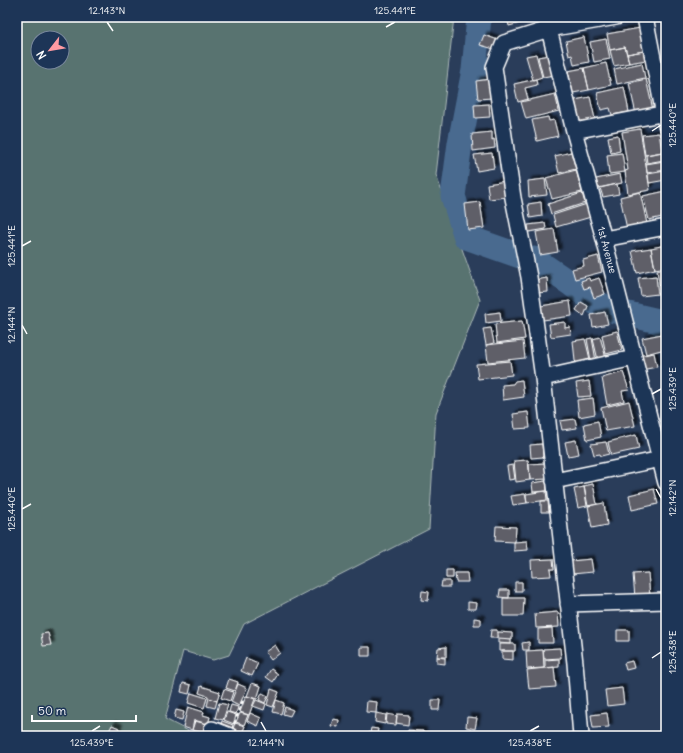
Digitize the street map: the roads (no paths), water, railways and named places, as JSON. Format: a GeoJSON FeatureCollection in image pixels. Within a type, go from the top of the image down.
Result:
{"type":"FeatureCollection","features":[{"type":"Feature","properties":{"kind":"street"},"geometry":{"type":"LineString","coordinates":[[581,736],[543,378],[529,277],[513,198],[494,67],[504,43],[547,23],[616,17]]}},
{"type":"Feature","properties":{"kind":"street"},"geometry":{"type":"LineString","coordinates":[[574,131],[665,117],[645,17]]}},
{"type":"Feature","properties":{"kind":"street","name":"1st Avenue"},"geometry":{"type":"LineString","coordinates":[[547,23],[634,358],[663,459],[666,483]]}},
{"type":"Feature","properties":{"kind":"street"},"geometry":{"type":"LineString","coordinates":[[604,239],[666,227]]}},
{"type":"Feature","properties":{"kind":"street"},"geometry":{"type":"LineString","coordinates":[[543,378],[634,358]]}},
{"type":"Feature","properties":{"kind":"street"},"geometry":{"type":"LineString","coordinates":[[554,481],[663,459]]}},
{"type":"Feature","properties":{"kind":"street"},"geometry":{"type":"LineString","coordinates":[[568,604],[666,601]]}},
{"type":"Feature","properties":{"kind":"street"},"geometry":{"type":"LineString","coordinates":[[212,729],[231,732]]}},
{"type":"Feature","properties":{"kind":"waterway"},"geometry":{"type":"LineString","coordinates":[[479,17],[474,70],[460,143],[453,196],[466,237],[520,256]]}},
{"type":"Feature","properties":{"kind":"waterway"},"geometry":{"type":"LineString","coordinates":[[534,259],[571,284],[594,302],[615,311],[658,321],[666,329]]}}]}
